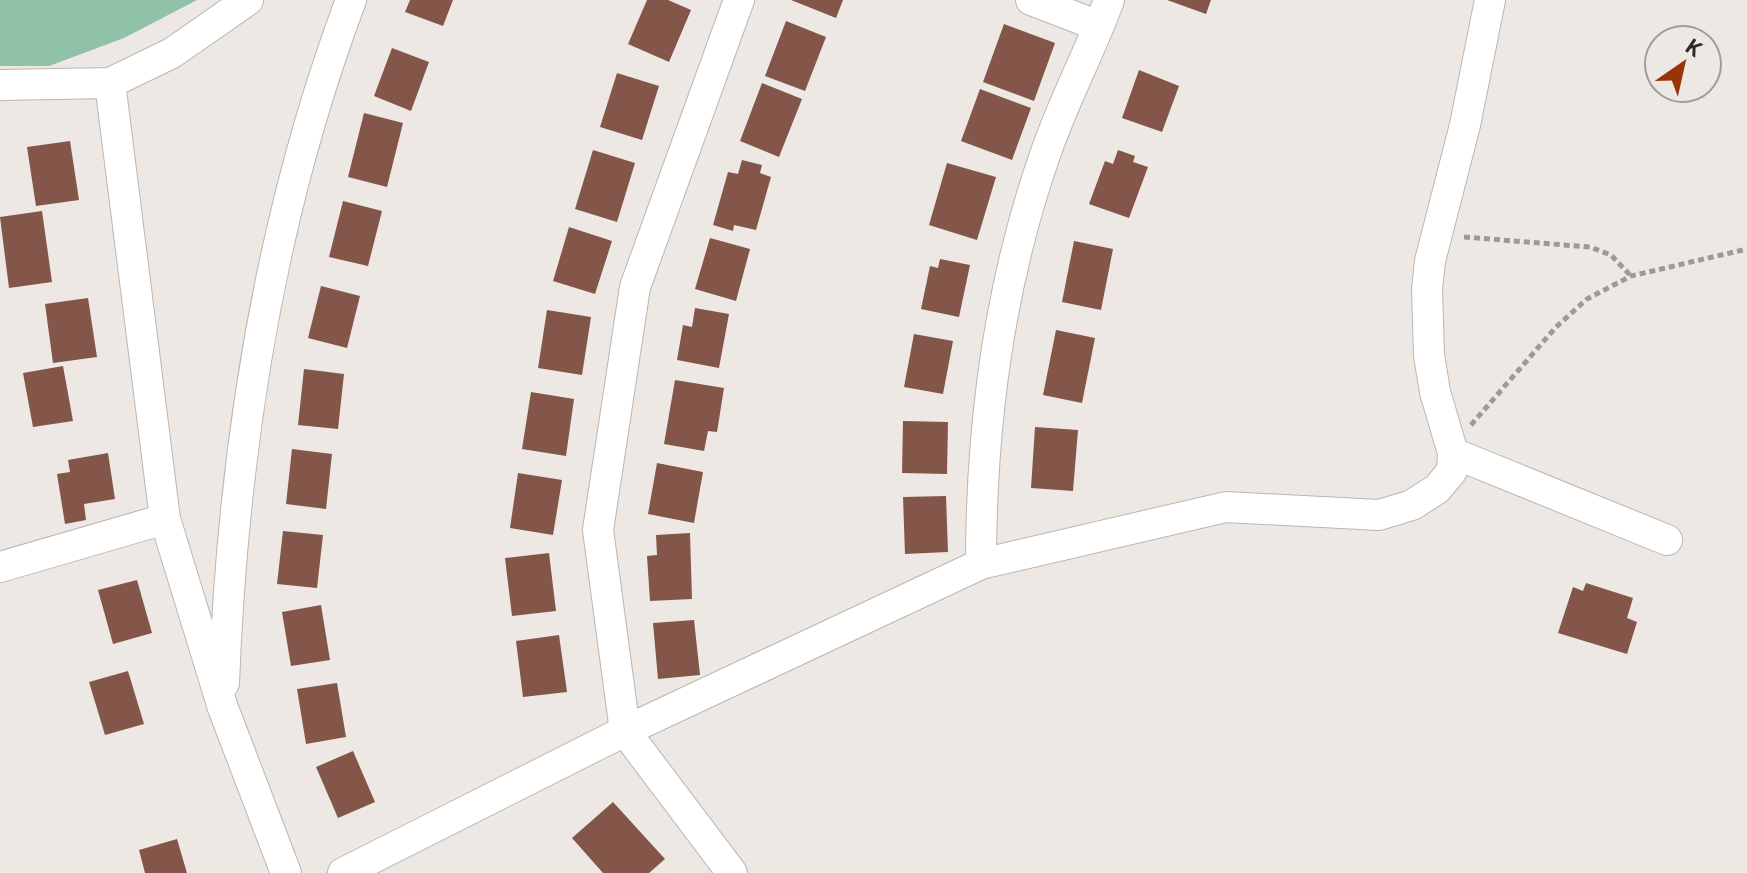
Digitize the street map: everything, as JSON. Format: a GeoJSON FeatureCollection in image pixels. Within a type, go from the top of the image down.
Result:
{"type":"FeatureCollection","features":[{"type":"Feature","properties":{"kind":"street"},"geometry":{"type":"LineString","coordinates":[[0,85],[110,83],[172,53],[248,0]]}},
{"type":"Feature","properties":{"kind":"street"},"geometry":{"type":"LineString","coordinates":[[223,708],[233,539],[255,365],[300,160],[351,0]]}},
{"type":"Feature","properties":{"kind":"street"},"geometry":{"type":"LineString","coordinates":[[732,873],[625,731],[598,530],[633,302],[739,0]]}},
{"type":"Feature","properties":{"kind":"street"},"geometry":{"type":"LineString","coordinates":[[981,564],[983,451],[1008,283],[1046,152],[1104,13],[1031,0]]}},
{"type":"Feature","properties":{"kind":"street"},"geometry":{"type":"LineString","coordinates":[[343,873],[625,731],[981,564],[1226,507],[1362,516],[1396,511],[1425,498],[1443,485],[1452,471],[1453,453],[1435,392],[1427,336],[1427,289],[1490,0]]}},
{"type":"Feature","properties":{"kind":"street"},"geometry":{"type":"LineString","coordinates":[[110,83],[165,519],[223,708],[286,873]]}},
{"type":"Feature","properties":{"kind":"street"},"geometry":{"type":"LineString","coordinates":[[1453,453],[1667,540]]}},
{"type":"Feature","properties":{"kind":"street"},"geometry":{"type":"LineString","coordinates":[[0,567],[165,519]]}},
{"type":"Feature","properties":{"kind":"path"},"geometry":{"type":"LineString","coordinates":[[1437,234],[1590,247],[1611,255],[1631,276]]}},
{"type":"Feature","properties":{"kind":"path"},"geometry":{"type":"LineString","coordinates":[[1453,453],[1474,422],[1556,327],[1587,299],[1631,276],[1747,249]]}},
{"type":"Feature","properties":{"kind":"green space"},"geometry":{"type":"Polygon","coordinates":[[[0,0],[197,0],[124,38],[49,66],[0,66],[0,0]]]}},
{"type":"Feature","properties":{"kind":"building"},"geometry":{"type":"Polygon","coordinates":[[[410,0],[453,0],[443,26],[405,12],[410,0]]]}},
{"type":"Feature","properties":{"kind":"building"},"geometry":{"type":"Polygon","coordinates":[[[647,0],[668,0],[691,10],[669,62],[628,44],[647,0]]]}},
{"type":"Feature","properties":{"kind":"building"},"geometry":{"type":"Polygon","coordinates":[[[791,0],[843,0],[836,18],[791,0]]]}},
{"type":"Feature","properties":{"kind":"building"},"geometry":{"type":"Polygon","coordinates":[[[1167,0],[1211,0],[1206,14],[1167,0]]]}},
{"type":"Feature","properties":{"kind":"building"},"geometry":{"type":"Polygon","coordinates":[[[786,21],[826,37],[805,91],[765,76],[786,21]]]}},
{"type":"Feature","properties":{"kind":"building"},"geometry":{"type":"Polygon","coordinates":[[[1004,24],[1055,43],[1034,101],[983,82],[1004,24]]]}},
{"type":"Feature","properties":{"kind":"building"},"geometry":{"type":"Polygon","coordinates":[[[392,48],[429,62],[411,111],[374,96],[392,48]]]}},
{"type":"Feature","properties":{"kind":"building"},"geometry":{"type":"Polygon","coordinates":[[[1139,70],[1179,86],[1162,132],[1122,118],[1139,70]]]}},
{"type":"Feature","properties":{"kind":"building"},"geometry":{"type":"Polygon","coordinates":[[[617,73],[659,86],[642,140],[600,127],[617,73]]]}},
{"type":"Feature","properties":{"kind":"building"},"geometry":{"type":"Polygon","coordinates":[[[762,83],[802,99],[779,157],[740,141],[762,83]]]}},
{"type":"Feature","properties":{"kind":"building"},"geometry":{"type":"Polygon","coordinates":[[[980,89],[1031,108],[1012,160],[961,141],[980,89]]]}},
{"type":"Feature","properties":{"kind":"building"},"geometry":{"type":"Polygon","coordinates":[[[364,113],[403,123],[387,187],[348,177],[364,113]]]}},
{"type":"Feature","properties":{"kind":"building"},"geometry":{"type":"Polygon","coordinates":[[[70,141],[79,200],[36,206],[27,147],[70,141]]]}},
{"type":"Feature","properties":{"kind":"building"},"geometry":{"type":"Polygon","coordinates":[[[593,150],[635,163],[617,222],[575,209],[593,150]]]}},
{"type":"Feature","properties":{"kind":"building"},"geometry":{"type":"Polygon","coordinates":[[[1118,150],[1135,156],[1133,162],[1148,167],[1129,218],[1089,204],[1105,161],[1113,164],[1118,150]]]}},
{"type":"Feature","properties":{"kind":"building"},"geometry":{"type":"Polygon","coordinates":[[[742,160],[762,165],[760,173],[771,177],[756,230],[734,225],[733,231],[713,225],[728,172],[738,174],[742,160]]]}},
{"type":"Feature","properties":{"kind":"building"},"geometry":{"type":"Polygon","coordinates":[[[947,163],[996,177],[977,240],[929,225],[947,163]]]}},
{"type":"Feature","properties":{"kind":"building"},"geometry":{"type":"Polygon","coordinates":[[[343,201],[382,211],[368,266],[329,257],[343,201]]]}},
{"type":"Feature","properties":{"kind":"building"},"geometry":{"type":"Polygon","coordinates":[[[42,211],[52,282],[9,288],[0,217],[42,211]]]}},
{"type":"Feature","properties":{"kind":"building"},"geometry":{"type":"Polygon","coordinates":[[[569,227],[612,241],[595,294],[553,281],[569,227]]]}},
{"type":"Feature","properties":{"kind":"building"},"geometry":{"type":"Polygon","coordinates":[[[710,238],[750,249],[736,301],[695,289],[710,238]]]}},
{"type":"Feature","properties":{"kind":"building"},"geometry":{"type":"Polygon","coordinates":[[[1074,241],[1113,249],[1101,310],[1062,302],[1074,241]]]}},
{"type":"Feature","properties":{"kind":"building"},"geometry":{"type":"Polygon","coordinates":[[[940,259],[970,265],[959,317],[921,309],[930,266],[938,268],[940,259]]]}},
{"type":"Feature","properties":{"kind":"building"},"geometry":{"type":"Polygon","coordinates":[[[321,286],[360,296],[347,348],[308,338],[321,286]]]}},
{"type":"Feature","properties":{"kind":"building"},"geometry":{"type":"Polygon","coordinates":[[[88,298],[97,357],[53,363],[45,304],[88,298]]]}},
{"type":"Feature","properties":{"kind":"building"},"geometry":{"type":"Polygon","coordinates":[[[695,308],[729,314],[719,368],[677,360],[683,325],[692,327],[695,308]]]}},
{"type":"Feature","properties":{"kind":"building"},"geometry":{"type":"Polygon","coordinates":[[[547,310],[591,317],[582,375],[538,368],[547,310]]]}},
{"type":"Feature","properties":{"kind":"building"},"geometry":{"type":"Polygon","coordinates":[[[1056,330],[1095,338],[1082,403],[1043,395],[1056,330]]]}},
{"type":"Feature","properties":{"kind":"building"},"geometry":{"type":"Polygon","coordinates":[[[914,334],[953,341],[943,394],[904,387],[914,334]]]}},
{"type":"Feature","properties":{"kind":"building"},"geometry":{"type":"Polygon","coordinates":[[[63,366],[73,421],[33,427],[23,373],[63,366]]]}},
{"type":"Feature","properties":{"kind":"building"},"geometry":{"type":"Polygon","coordinates":[[[304,369],[344,374],[338,429],[298,425],[304,369]]]}},
{"type":"Feature","properties":{"kind":"building"},"geometry":{"type":"Polygon","coordinates":[[[675,380],[724,388],[717,432],[708,431],[704,451],[664,444],[675,380]]]}},
{"type":"Feature","properties":{"kind":"building"},"geometry":{"type":"Polygon","coordinates":[[[531,392],[574,399],[566,456],[522,449],[531,392]]]}},
{"type":"Feature","properties":{"kind":"building"},"geometry":{"type":"Polygon","coordinates":[[[903,421],[948,422],[947,474],[902,473],[903,421]]]}},
{"type":"Feature","properties":{"kind":"building"},"geometry":{"type":"Polygon","coordinates":[[[1035,427],[1078,430],[1073,491],[1031,488],[1035,427]]]}},
{"type":"Feature","properties":{"kind":"building"},"geometry":{"type":"Polygon","coordinates":[[[292,449],[332,454],[326,509],[286,504],[292,449]]]}},
{"type":"Feature","properties":{"kind":"building"},"geometry":{"type":"Polygon","coordinates":[[[108,453],[115,499],[84,504],[86,520],[65,524],[57,474],[70,472],[68,460],[108,453]]]}},
{"type":"Feature","properties":{"kind":"building"},"geometry":{"type":"Polygon","coordinates":[[[657,463],[703,472],[694,523],[648,514],[657,463]]]}},
{"type":"Feature","properties":{"kind":"building"},"geometry":{"type":"Polygon","coordinates":[[[518,473],[562,480],[553,535],[510,528],[518,473]]]}},
{"type":"Feature","properties":{"kind":"building"},"geometry":{"type":"Polygon","coordinates":[[[946,496],[948,552],[905,554],[903,497],[946,496]]]}},
{"type":"Feature","properties":{"kind":"building"},"geometry":{"type":"Polygon","coordinates":[[[283,531],[323,535],[317,588],[277,584],[283,531]]]}},
{"type":"Feature","properties":{"kind":"building"},"geometry":{"type":"Polygon","coordinates":[[[690,533],[692,599],[650,601],[647,556],[657,555],[656,535],[690,533]]]}},
{"type":"Feature","properties":{"kind":"building"},"geometry":{"type":"Polygon","coordinates":[[[549,553],[556,611],[512,616],[505,558],[549,553]]]}},
{"type":"Feature","properties":{"kind":"building"},"geometry":{"type":"Polygon","coordinates":[[[137,580],[152,633],[113,644],[98,590],[137,580]]]}},
{"type":"Feature","properties":{"kind":"building"},"geometry":{"type":"Polygon","coordinates":[[[1586,583],[1633,598],[1627,618],[1637,622],[1627,654],[1558,633],[1573,587],[1583,591],[1586,583]]]}},
{"type":"Feature","properties":{"kind":"building"},"geometry":{"type":"Polygon","coordinates":[[[321,605],[330,660],[291,666],[282,612],[321,605]]]}},
{"type":"Feature","properties":{"kind":"building"},"geometry":{"type":"Polygon","coordinates":[[[694,620],[700,675],[658,679],[653,623],[694,620]]]}},
{"type":"Feature","properties":{"kind":"building"},"geometry":{"type":"Polygon","coordinates":[[[559,635],[567,692],[523,697],[516,641],[559,635]]]}},
{"type":"Feature","properties":{"kind":"building"},"geometry":{"type":"Polygon","coordinates":[[[128,671],[144,724],[105,735],[89,682],[128,671]]]}},
{"type":"Feature","properties":{"kind":"building"},"geometry":{"type":"Polygon","coordinates":[[[337,683],[346,737],[306,744],[297,689],[337,683]]]}},
{"type":"Feature","properties":{"kind":"building"},"geometry":{"type":"Polygon","coordinates":[[[353,751],[375,802],[338,818],[316,767],[353,751]]]}},
{"type":"Feature","properties":{"kind":"building"},"geometry":{"type":"Polygon","coordinates":[[[613,802],[665,859],[649,873],[603,873],[572,838],[613,802]]]}},
{"type":"Feature","properties":{"kind":"building"},"geometry":{"type":"Polygon","coordinates":[[[177,839],[187,873],[145,873],[139,850],[177,839]]]}}]}
